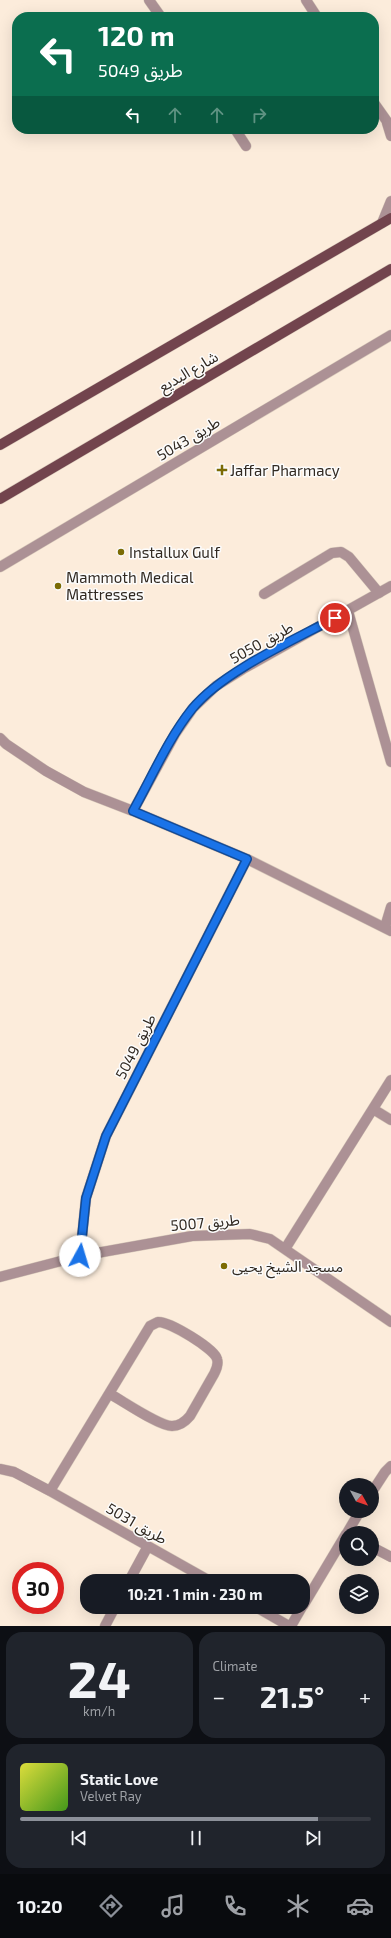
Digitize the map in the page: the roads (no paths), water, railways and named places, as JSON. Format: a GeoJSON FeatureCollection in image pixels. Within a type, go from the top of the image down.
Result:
{"type":"FeatureCollection","features":[{"type":"Feature","properties":{"kind":"main road","name":"شارع البديع"},"geometry":{"type":"LineString","coordinates":[[0,445],[391,218]]}},
{"type":"Feature","properties":{"kind":"main road","name":"شارع البديع"},"geometry":{"type":"LineString","coordinates":[[0,499],[391,269]]}},
{"type":"Feature","properties":{"kind":"street"},"geometry":{"type":"LineString","coordinates":[[149,0],[157,12]]}},
{"type":"Feature","properties":{"kind":"street"},"geometry":{"type":"LineString","coordinates":[[306,0],[314,12]]}},
{"type":"Feature","properties":{"kind":"street"},"geometry":{"type":"LineString","coordinates":[[379,110],[390,124],[391,136]]}},
{"type":"Feature","properties":{"kind":"street"},"geometry":{"type":"LineString","coordinates":[[238,134],[246,146]]}},
{"type":"Feature","properties":{"kind":"street"},"geometry":{"type":"LineString","coordinates":[[382,223],[391,200]]}},
{"type":"Feature","properties":{"kind":"street","name":"طريق 5043"},"geometry":{"type":"LineString","coordinates":[[0,567],[391,335]]}},
{"type":"Feature","properties":{"kind":"street"},"geometry":{"type":"LineString","coordinates":[[264,594],[332,553],[341,552],[349,557],[379,593]]}},
{"type":"Feature","properties":{"kind":"street","name":"طريق 5050"},"geometry":{"type":"LineString","coordinates":[[133,811],[175,734],[193,708],[216,686],[243,669],[391,586]]}},
{"type":"Feature","properties":{"kind":"street"},"geometry":{"type":"LineString","coordinates":[[348,611],[391,762]]}},
{"type":"Feature","properties":{"kind":"street"},"geometry":{"type":"LineString","coordinates":[[0,738],[6,744],[46,771],[84,792],[247,859],[388,929],[391,908]]}},
{"type":"Feature","properties":{"kind":"street","name":"طريق 5049"},"geometry":{"type":"LineString","coordinates":[[80,1256],[86,1198],[106,1136],[247,859]]}},
{"type":"Feature","properties":{"kind":"street"},"geometry":{"type":"LineString","coordinates":[[285,1250],[391,1080]]}},
{"type":"Feature","properties":{"kind":"street"},"geometry":{"type":"LineString","coordinates":[[373,1109],[391,1120]]}},
{"type":"Feature","properties":{"kind":"street","name":"طريق 5007"},"geometry":{"type":"LineString","coordinates":[[0,1277],[80,1256],[192,1236],[250,1234],[270,1239],[391,1322]]}},
{"type":"Feature","properties":{"kind":"street"},"geometry":{"type":"LineString","coordinates":[[50,1491],[150,1326],[158,1322],[168,1324],[208,1347],[214,1352],[217,1359],[217,1367],[214,1374],[190,1416],[185,1422],[178,1425],[164,1424],[110,1394]]}},
{"type":"Feature","properties":{"kind":"street"},"geometry":{"type":"LineString","coordinates":[[379,1481],[391,1466]]}},
{"type":"Feature","properties":{"kind":"street","name":"طريق 5031"},"geometry":{"type":"LineString","coordinates":[[0,1469],[14,1472],[50,1491],[198,1574]]}},
{"type":"Feature","properties":{"kind":"street"},"geometry":{"type":"LineString","coordinates":[[133,1574],[148,1546]]}},
{"type":"Feature","properties":{"kind":"street"},"geometry":{"type":"LineString","coordinates":[[310,1594],[339,1546]]}},
{"type":"Feature","properties":{"kind":"street"},"geometry":{"type":"LineString","coordinates":[[379,1551],[391,1557]]}},
{"type":"Feature","properties":{"kind":"street"},"geometry":{"type":"LineString","coordinates":[[105,1626],[111,1614]]}},
{"type":"Feature","properties":{"kind":"street"},"geometry":{"type":"LineString","coordinates":[[269,1614],[290,1626],[298,1614]]}},
{"type":"Feature","properties":{"kind":"place","name":"Jaffar Pharmacy"},"geometry":{"type":"Point","coordinates":[222,470]}},
{"type":"Feature","properties":{"kind":"place","name":"Installux Gulf"},"geometry":{"type":"Point","coordinates":[121,552]}},
{"type":"Feature","properties":{"kind":"place","name":"Mammoth Medical Mattresses"},"geometry":{"type":"Point","coordinates":[58,586]}},
{"type":"Feature","properties":{"kind":"place","name":"مسجد الشيخ يحيى"},"geometry":{"type":"Point","coordinates":[224,1266]}}]}
